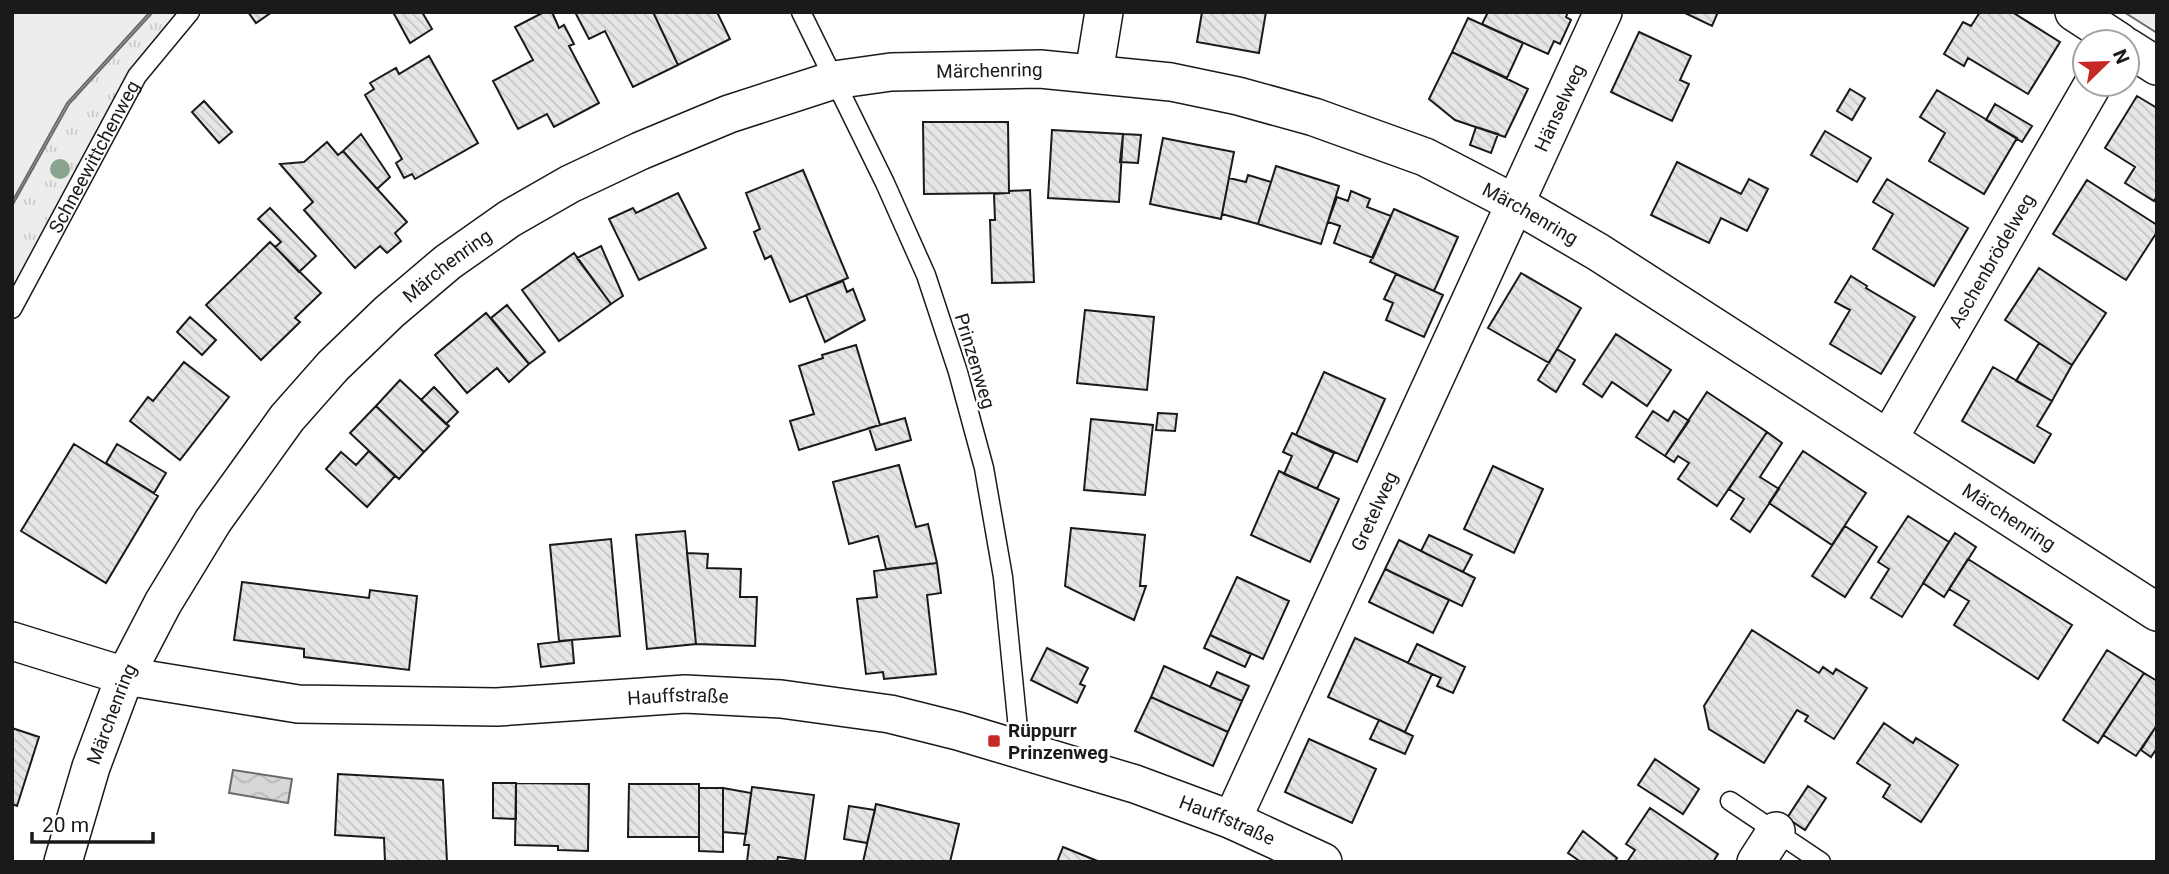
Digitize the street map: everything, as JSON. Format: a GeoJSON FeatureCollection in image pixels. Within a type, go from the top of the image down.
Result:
{"type":"FeatureCollection","features":[{"type":"Feature","properties":{"kind":"street"},"geometry":{"type":"LineString","coordinates":[[1094,73],[1104,12]]}},
{"type":"Feature","properties":{"kind":"street","name":"Hänselweg"},"geometry":{"type":"LineString","coordinates":[[1514,203],[1603,12]]}},
{"type":"Feature","properties":{"kind":"street"},"geometry":{"type":"LineString","coordinates":[[2074,12],[2098,28]]}},
{"type":"Feature","properties":{"kind":"street"},"geometry":{"type":"LineString","coordinates":[[2141,56],[2157,66]]}},
{"type":"Feature","properties":{"kind":"street","name":"Märchenring"},"geometry":{"type":"LineString","coordinates":[[63,862],[91,767],[125,676],[163,603],[213,521],[287,418],[342,357],[389,312],[448,262],[509,219],[570,184],[729,114],[834,80],[891,72],[1040,69],[1171,82],[1238,96],[1314,117],[1425,158],[1514,203],[1598,252],[2157,612]]}},
{"type":"Feature","properties":{"kind":"street","name":"Aschenbrödelweg"},"geometry":{"type":"LineString","coordinates":[[1889,438],[2085,98]]}},
{"type":"Feature","properties":{"kind":"street","name":"Gretelweg"},"geometry":{"type":"LineString","coordinates":[[1233,820],[1514,203]]}},
{"type":"Feature","properties":{"kind":"street","name":"Hauffstraße"},"geometry":{"type":"LineString","coordinates":[[12,641],[125,676],[298,704],[497,706],[685,694],[781,699],[891,715],[958,731],[1135,784],[1233,820],[1323,862]]}},
{"type":"Feature","properties":{"kind":"street"},"geometry":{"type":"LineString","coordinates":[[1756,862],[1776,831]]}},
{"type":"Feature","properties":{"kind":"lane","name":"Schneewittchenweg"},"geometry":{"type":"LineString","coordinates":[[12,309],[137,76],[190,12]]}},
{"type":"Feature","properties":{"kind":"lane","name":"Prinzenweg"},"geometry":{"type":"LineString","coordinates":[[801,12],[885,183],[926,275],[958,372],[984,468],[1003,577],[1020,749]]}},
{"type":"Feature","properties":{"kind":"lane"},"geometry":{"type":"LineString","coordinates":[[1730,801],[1821,862]]}},
{"type":"Feature","properties":{"kind":"green space"},"geometry":{"type":"Polygon","coordinates":[[[153,12],[191,12],[133,73],[12,291],[12,206],[69,104],[153,12]]]}},
{"type":"Feature","properties":{"kind":"green space"},"geometry":{"type":"Polygon","coordinates":[[[2124,12],[2157,12],[2157,33],[2124,12]]]}},
{"type":"Feature","properties":{"kind":"shaded area"},"geometry":{"type":"Polygon","coordinates":[[[12,12],[150,12],[67,103],[12,202],[12,12]]]}},
{"type":"Feature","properties":{"kind":"water"},"geometry":{"type":"Polygon","coordinates":[[[233,770],[292,779],[288,803],[229,793],[233,770]]]}},
{"type":"Feature","properties":{"kind":"building"},"geometry":{"type":"Polygon","coordinates":[[[248,12],[272,12],[256,23],[248,12]]]}},
{"type":"Feature","properties":{"kind":"building"},"geometry":{"type":"Polygon","coordinates":[[[393,12],[422,12],[432,29],[410,43],[393,12]]]}},
{"type":"Feature","properties":{"kind":"building"},"geometry":{"type":"Polygon","coordinates":[[[544,12],[552,12],[559,28],[564,25],[574,44],[569,46],[599,103],[554,127],[547,114],[518,129],[493,81],[533,60],[515,27],[544,12]]]}},
{"type":"Feature","properties":{"kind":"building"},"geometry":{"type":"Polygon","coordinates":[[[575,12],[653,12],[678,65],[633,87],[605,31],[589,39],[575,12]]]}},
{"type":"Feature","properties":{"kind":"building"},"geometry":{"type":"Polygon","coordinates":[[[653,12],[717,12],[730,39],[678,65],[653,12]]]}},
{"type":"Feature","properties":{"kind":"building"},"geometry":{"type":"Polygon","coordinates":[[[1202,12],[1266,12],[1259,53],[1197,42],[1202,12]]]}},
{"type":"Feature","properties":{"kind":"building"},"geometry":{"type":"Polygon","coordinates":[[[1488,12],[1568,12],[1566,17],[1571,20],[1560,44],[1554,41],[1548,54],[1482,24],[1488,12]]]}},
{"type":"Feature","properties":{"kind":"building"},"geometry":{"type":"Polygon","coordinates":[[[1683,12],[1718,12],[1712,26],[1683,12]]]}},
{"type":"Feature","properties":{"kind":"building"},"geometry":{"type":"Polygon","coordinates":[[[1980,12],[2012,12],[2060,42],[2028,94],[1968,58],[1964,66],[1944,54],[1963,22],[1971,26],[1980,12]]]}},
{"type":"Feature","properties":{"kind":"building"},"geometry":{"type":"Polygon","coordinates":[[[1468,18],[1523,43],[1507,78],[1452,52],[1468,18]]]}},
{"type":"Feature","properties":{"kind":"building"},"geometry":{"type":"Polygon","coordinates":[[[1639,32],[1691,56],[1680,80],[1689,84],[1672,121],[1611,92],[1639,32]]]}},
{"type":"Feature","properties":{"kind":"building"},"geometry":{"type":"Polygon","coordinates":[[[1452,52],[1528,89],[1505,137],[1455,120],[1429,99],[1452,52]]]}},
{"type":"Feature","properties":{"kind":"building"},"geometry":{"type":"Polygon","coordinates":[[[429,56],[478,143],[415,179],[412,174],[404,178],[396,163],[402,159],[365,95],[374,89],[370,83],[396,68],[399,74],[429,56]]]}},
{"type":"Feature","properties":{"kind":"building"},"geometry":{"type":"Polygon","coordinates":[[[1850,89],[1865,98],[1852,120],[1837,111],[1850,89]]]}},
{"type":"Feature","properties":{"kind":"building"},"geometry":{"type":"Polygon","coordinates":[[[1937,90],[2017,138],[1984,194],[1929,161],[1945,133],[1920,117],[1937,90]]]}},
{"type":"Feature","properties":{"kind":"building"},"geometry":{"type":"Polygon","coordinates":[[[2136,98],[2157,108],[2157,196],[2154,201],[2125,183],[2135,167],[2105,148],[2136,98]]]}},
{"type":"Feature","properties":{"kind":"building"},"geometry":{"type":"Polygon","coordinates":[[[204,101],[232,132],[219,143],[192,112],[204,101]]]}},
{"type":"Feature","properties":{"kind":"building"},"geometry":{"type":"Polygon","coordinates":[[[1995,104],[2032,126],[2022,142],[1986,120],[1995,104]]]}},
{"type":"Feature","properties":{"kind":"building"},"geometry":{"type":"Polygon","coordinates":[[[923,122],[1008,122],[1009,193],[924,194],[923,122]]]}},
{"type":"Feature","properties":{"kind":"building"},"geometry":{"type":"Polygon","coordinates":[[[1476,127],[1498,134],[1491,153],[1470,145],[1476,127]]]}},
{"type":"Feature","properties":{"kind":"building"},"geometry":{"type":"Polygon","coordinates":[[[1052,130],[1123,134],[1119,202],[1048,198],[1052,130]]]}},
{"type":"Feature","properties":{"kind":"building"},"geometry":{"type":"Polygon","coordinates":[[[1825,131],[1871,158],[1857,182],[1811,155],[1825,131]]]}},
{"type":"Feature","properties":{"kind":"building"},"geometry":{"type":"Polygon","coordinates":[[[361,134],[390,177],[377,189],[343,151],[361,134]]]}},
{"type":"Feature","properties":{"kind":"building"},"geometry":{"type":"Polygon","coordinates":[[[1123,134],[1141,135],[1138,163],[1120,162],[1123,134]]]}},
{"type":"Feature","properties":{"kind":"building"},"geometry":{"type":"Polygon","coordinates":[[[1163,138],[1234,152],[1221,219],[1150,204],[1163,138]]]}},
{"type":"Feature","properties":{"kind":"building"},"geometry":{"type":"Polygon","coordinates":[[[327,142],[338,155],[343,151],[407,222],[395,233],[401,241],[387,253],[380,246],[355,268],[304,210],[313,202],[280,164],[304,162],[327,142]]]}},
{"type":"Feature","properties":{"kind":"building"},"geometry":{"type":"Polygon","coordinates":[[[1677,162],[1741,194],[1749,179],[1768,189],[1747,231],[1721,218],[1709,243],[1651,215],[1677,162]]]}},
{"type":"Feature","properties":{"kind":"building"},"geometry":{"type":"Polygon","coordinates":[[[1276,166],[1339,186],[1321,244],[1258,224],[1276,166]]]}},
{"type":"Feature","properties":{"kind":"building"},"geometry":{"type":"Polygon","coordinates":[[[803,170],[848,278],[790,302],[771,256],[765,259],[754,232],[760,229],[746,193],[803,170]]]}},
{"type":"Feature","properties":{"kind":"building"},"geometry":{"type":"Polygon","coordinates":[[[1248,175],[1271,182],[1258,224],[1222,214],[1229,178],[1246,182],[1248,175]]]}},
{"type":"Feature","properties":{"kind":"building"},"geometry":{"type":"Polygon","coordinates":[[[1887,179],[1968,228],[1934,286],[1873,249],[1893,214],[1873,202],[1887,179]]]}},
{"type":"Feature","properties":{"kind":"building"},"geometry":{"type":"Polygon","coordinates":[[[2087,180],[2157,225],[2157,232],[2126,280],[2053,234],[2087,180]]]}},
{"type":"Feature","properties":{"kind":"building"},"geometry":{"type":"Polygon","coordinates":[[[1030,190],[1034,282],[992,283],[990,220],[995,220],[994,194],[1030,190]]]}},
{"type":"Feature","properties":{"kind":"building"},"geometry":{"type":"Polygon","coordinates":[[[1351,191],[1370,199],[1367,207],[1391,216],[1373,258],[1334,243],[1340,226],[1328,222],[1337,197],[1348,201],[1351,191]]]}},
{"type":"Feature","properties":{"kind":"building"},"geometry":{"type":"Polygon","coordinates":[[[678,193],[706,248],[639,280],[609,219],[633,208],[636,213],[678,193]]]}},
{"type":"Feature","properties":{"kind":"building"},"geometry":{"type":"Polygon","coordinates":[[[270,208],[316,256],[299,272],[275,247],[281,242],[258,219],[270,208]]]}},
{"type":"Feature","properties":{"kind":"building"},"geometry":{"type":"Polygon","coordinates":[[[1394,209],[1458,237],[1434,291],[1370,262],[1394,209]]]}},
{"type":"Feature","properties":{"kind":"building"},"geometry":{"type":"Polygon","coordinates":[[[270,242],[321,293],[295,318],[300,322],[261,360],[206,305],[270,242]]]}},
{"type":"Feature","properties":{"kind":"building"},"geometry":{"type":"Polygon","coordinates":[[[601,246],[623,296],[611,304],[577,258],[601,246]]]}},
{"type":"Feature","properties":{"kind":"building"},"geometry":{"type":"Polygon","coordinates":[[[574,253],[611,304],[559,341],[522,290],[574,253]]]}},
{"type":"Feature","properties":{"kind":"building"},"geometry":{"type":"Polygon","coordinates":[[[2039,268],[2106,313],[2072,365],[2005,320],[2039,268]]]}},
{"type":"Feature","properties":{"kind":"building"},"geometry":{"type":"Polygon","coordinates":[[[1521,273],[1581,308],[1549,363],[1488,328],[1521,273]]]}},
{"type":"Feature","properties":{"kind":"building"},"geometry":{"type":"Polygon","coordinates":[[[1396,274],[1443,295],[1424,337],[1386,320],[1393,303],[1384,299],[1396,274]]]}},
{"type":"Feature","properties":{"kind":"building"},"geometry":{"type":"Polygon","coordinates":[[[1851,276],[1915,317],[1881,374],[1830,344],[1850,310],[1835,302],[1851,276]]]}},
{"type":"Feature","properties":{"kind":"building"},"geometry":{"type":"Polygon","coordinates":[[[843,281],[847,292],[853,289],[865,320],[825,342],[806,295],[843,281]]]}},
{"type":"Feature","properties":{"kind":"building"},"geometry":{"type":"Polygon","coordinates":[[[507,305],[545,352],[529,364],[491,318],[507,305]]]}},
{"type":"Feature","properties":{"kind":"building"},"geometry":{"type":"Polygon","coordinates":[[[1085,310],[1154,317],[1147,390],[1077,383],[1085,310]]]}},
{"type":"Feature","properties":{"kind":"building"},"geometry":{"type":"Polygon","coordinates":[[[486,313],[529,364],[509,382],[497,368],[467,393],[435,355],[486,313]]]}},
{"type":"Feature","properties":{"kind":"building"},"geometry":{"type":"Polygon","coordinates":[[[190,317],[216,340],[202,355],[177,332],[190,317]]]}},
{"type":"Feature","properties":{"kind":"building"},"geometry":{"type":"Polygon","coordinates":[[[1616,334],[1671,370],[1647,406],[1612,382],[1602,397],[1583,384],[1616,334]]]}},
{"type":"Feature","properties":{"kind":"building"},"geometry":{"type":"Polygon","coordinates":[[[2039,343],[2072,365],[2052,401],[2016,381],[2039,343]]]}},
{"type":"Feature","properties":{"kind":"building"},"geometry":{"type":"Polygon","coordinates":[[[856,345],[880,425],[799,450],[790,421],[814,414],[799,366],[823,358],[822,355],[856,345]]]}},
{"type":"Feature","properties":{"kind":"building"},"geometry":{"type":"Polygon","coordinates":[[[1557,349],[1575,360],[1556,392],[1538,380],[1557,349]]]}},
{"type":"Feature","properties":{"kind":"building"},"geometry":{"type":"Polygon","coordinates":[[[184,362],[229,397],[180,460],[130,421],[148,397],[153,401],[184,362]]]}},
{"type":"Feature","properties":{"kind":"building"},"geometry":{"type":"Polygon","coordinates":[[[1993,367],[2052,401],[2037,426],[2051,434],[2034,463],[1962,421],[1993,367]]]}},
{"type":"Feature","properties":{"kind":"building"},"geometry":{"type":"Polygon","coordinates":[[[1324,372],[1385,399],[1357,462],[1296,435],[1324,372]]]}},
{"type":"Feature","properties":{"kind":"building"},"geometry":{"type":"Polygon","coordinates":[[[400,380],[449,426],[424,452],[376,406],[400,380]]]}},
{"type":"Feature","properties":{"kind":"building"},"geometry":{"type":"Polygon","coordinates":[[[434,387],[458,412],[446,424],[421,400],[434,387]]]}},
{"type":"Feature","properties":{"kind":"building"},"geometry":{"type":"Polygon","coordinates":[[[1707,392],[1767,432],[1717,506],[1678,479],[1689,463],[1678,456],[1674,462],[1665,456],[1707,392]]]}},
{"type":"Feature","properties":{"kind":"building"},"geometry":{"type":"Polygon","coordinates":[[[376,406],[424,452],[399,479],[350,433],[376,406]]]}},
{"type":"Feature","properties":{"kind":"building"},"geometry":{"type":"Polygon","coordinates":[[[1653,411],[1668,421],[1674,411],[1689,421],[1665,456],[1636,437],[1653,411]]]}},
{"type":"Feature","properties":{"kind":"building"},"geometry":{"type":"Polygon","coordinates":[[[1158,413],[1177,414],[1175,431],[1156,430],[1158,413]]]}},
{"type":"Feature","properties":{"kind":"building"},"geometry":{"type":"Polygon","coordinates":[[[905,418],[911,440],[876,450],[869,428],[905,418]]]}},
{"type":"Feature","properties":{"kind":"building"},"geometry":{"type":"Polygon","coordinates":[[[1091,419],[1153,425],[1145,495],[1084,490],[1091,419]]]}},
{"type":"Feature","properties":{"kind":"building"},"geometry":{"type":"Polygon","coordinates":[[[1767,432],[1782,443],[1760,477],[1779,489],[1750,532],[1731,519],[1744,499],[1729,489],[1767,432]]]}},
{"type":"Feature","properties":{"kind":"building"},"geometry":{"type":"Polygon","coordinates":[[[1292,433],[1334,453],[1317,489],[1284,474],[1292,456],[1283,452],[1292,433]]]}},
{"type":"Feature","properties":{"kind":"building"},"geometry":{"type":"Polygon","coordinates":[[[74,444],[158,496],[106,583],[21,531],[74,444]]]}},
{"type":"Feature","properties":{"kind":"building"},"geometry":{"type":"Polygon","coordinates":[[[117,444],[166,473],[154,493],[106,463],[117,444]]]}},
{"type":"Feature","properties":{"kind":"building"},"geometry":{"type":"Polygon","coordinates":[[[369,451],[395,476],[367,507],[326,469],[341,452],[356,465],[369,451]]]}},
{"type":"Feature","properties":{"kind":"building"},"geometry":{"type":"Polygon","coordinates":[[[1803,451],[1866,493],[1832,545],[1769,503],[1803,451]]]}},
{"type":"Feature","properties":{"kind":"building"},"geometry":{"type":"Polygon","coordinates":[[[899,465],[916,527],[928,524],[937,563],[886,569],[878,536],[849,544],[833,482],[899,465]]]}},
{"type":"Feature","properties":{"kind":"building"},"geometry":{"type":"Polygon","coordinates":[[[1493,466],[1543,489],[1514,553],[1464,529],[1493,466]]]}},
{"type":"Feature","properties":{"kind":"building"},"geometry":{"type":"Polygon","coordinates":[[[1279,471],[1339,499],[1310,562],[1251,535],[1279,471]]]}},
{"type":"Feature","properties":{"kind":"building"},"geometry":{"type":"Polygon","coordinates":[[[1908,516],[1949,542],[1902,617],[1871,598],[1889,569],[1878,562],[1908,516]]]}},
{"type":"Feature","properties":{"kind":"building"},"geometry":{"type":"Polygon","coordinates":[[[1845,526],[1877,547],[1845,597],[1812,576],[1845,526]]]}},
{"type":"Feature","properties":{"kind":"building"},"geometry":{"type":"Polygon","coordinates":[[[1071,528],[1145,535],[1140,586],[1146,586],[1134,620],[1065,586],[1071,528]]]}},
{"type":"Feature","properties":{"kind":"building"},"geometry":{"type":"Polygon","coordinates":[[[685,531],[696,644],[647,649],[636,535],[685,531]]]}},
{"type":"Feature","properties":{"kind":"building"},"geometry":{"type":"Polygon","coordinates":[[[1955,533],[1976,547],[1944,597],[1923,583],[1955,533]]]}},
{"type":"Feature","properties":{"kind":"building"},"geometry":{"type":"Polygon","coordinates":[[[1429,535],[1472,555],[1463,572],[1421,551],[1429,535]]]}},
{"type":"Feature","properties":{"kind":"building"},"geometry":{"type":"Polygon","coordinates":[[[611,539],[620,636],[559,641],[550,545],[611,539]]]}},
{"type":"Feature","properties":{"kind":"building"},"geometry":{"type":"Polygon","coordinates":[[[1399,540],[1475,578],[1462,606],[1385,569],[1399,540]]]}},
{"type":"Feature","properties":{"kind":"building"},"geometry":{"type":"Polygon","coordinates":[[[687,553],[708,554],[707,568],[741,569],[740,597],[757,597],[755,646],[696,644],[687,553]]]}},
{"type":"Feature","properties":{"kind":"building"},"geometry":{"type":"Polygon","coordinates":[[[1968,559],[2072,625],[2038,679],[1954,625],[1969,601],[1949,589],[1968,559]]]}},
{"type":"Feature","properties":{"kind":"building"},"geometry":{"type":"Polygon","coordinates":[[[937,563],[941,593],[927,595],[936,674],[884,679],[883,672],[866,674],[857,599],[877,597],[874,571],[937,563]]]}},
{"type":"Feature","properties":{"kind":"building"},"geometry":{"type":"Polygon","coordinates":[[[1385,569],[1449,600],[1433,633],[1369,602],[1385,569]]]}},
{"type":"Feature","properties":{"kind":"building"},"geometry":{"type":"Polygon","coordinates":[[[1237,577],[1289,601],[1263,659],[1210,635],[1237,577]]]}},
{"type":"Feature","properties":{"kind":"building"},"geometry":{"type":"Polygon","coordinates":[[[242,582],[369,598],[370,590],[417,596],[409,670],[304,657],[304,649],[234,640],[242,582]]]}},
{"type":"Feature","properties":{"kind":"building"},"geometry":{"type":"Polygon","coordinates":[[[1752,630],[1819,673],[1823,667],[1833,674],[1836,669],[1867,688],[1834,739],[1805,721],[1808,716],[1797,710],[1764,763],[1709,729],[1704,706],[1752,630]]]}},
{"type":"Feature","properties":{"kind":"building"},"geometry":{"type":"Polygon","coordinates":[[[1210,635],[1251,654],[1245,667],[1204,648],[1210,635]]]}},
{"type":"Feature","properties":{"kind":"building"},"geometry":{"type":"Polygon","coordinates":[[[1355,638],[1432,674],[1405,732],[1328,697],[1355,638]]]}},
{"type":"Feature","properties":{"kind":"building"},"geometry":{"type":"Polygon","coordinates":[[[572,640],[574,663],[541,667],[538,644],[572,640]]]}},
{"type":"Feature","properties":{"kind":"building"},"geometry":{"type":"Polygon","coordinates":[[[1417,644],[1465,667],[1453,693],[1437,686],[1441,678],[1408,663],[1417,644]]]}},
{"type":"Feature","properties":{"kind":"building"},"geometry":{"type":"Polygon","coordinates":[[[1047,648],[1088,668],[1080,684],[1085,686],[1077,703],[1031,680],[1047,648]]]}},
{"type":"Feature","properties":{"kind":"building"},"geometry":{"type":"Polygon","coordinates":[[[2107,650],[2144,673],[2098,743],[2063,720],[2107,650]]]}},
{"type":"Feature","properties":{"kind":"building"},"geometry":{"type":"Polygon","coordinates":[[[1164,666],[1242,701],[1228,732],[1151,697],[1164,666]]]}},
{"type":"Feature","properties":{"kind":"building"},"geometry":{"type":"Polygon","coordinates":[[[1217,672],[1249,686],[1242,701],[1210,687],[1217,672]]]}},
{"type":"Feature","properties":{"kind":"building"},"geometry":{"type":"Polygon","coordinates":[[[2144,673],[2157,681],[2157,725],[2136,756],[2103,735],[2144,673]]]}},
{"type":"Feature","properties":{"kind":"building"},"geometry":{"type":"Polygon","coordinates":[[[1151,697],[1228,732],[1213,766],[1135,731],[1151,697]]]}},
{"type":"Feature","properties":{"kind":"building"},"geometry":{"type":"Polygon","coordinates":[[[1379,720],[1413,736],[1405,754],[1370,739],[1379,720]]]}},
{"type":"Feature","properties":{"kind":"building"},"geometry":{"type":"Polygon","coordinates":[[[1884,723],[1913,743],[1916,738],[1958,765],[1921,822],[1883,797],[1890,785],[1857,763],[1884,723]]]}},
{"type":"Feature","properties":{"kind":"building"},"geometry":{"type":"Polygon","coordinates":[[[2157,725],[2157,748],[2151,757],[2141,750],[2157,725]]]}},
{"type":"Feature","properties":{"kind":"building"},"geometry":{"type":"Polygon","coordinates":[[[12,728],[39,737],[17,806],[12,804],[12,728]]]}},
{"type":"Feature","properties":{"kind":"building"},"geometry":{"type":"Polygon","coordinates":[[[1309,739],[1376,769],[1352,823],[1285,792],[1309,739]]]}},
{"type":"Feature","properties":{"kind":"building"},"geometry":{"type":"Polygon","coordinates":[[[1655,759],[1699,789],[1683,814],[1638,785],[1655,759]]]}},
{"type":"Feature","properties":{"kind":"building"},"geometry":{"type":"Polygon","coordinates":[[[338,774],[443,780],[447,862],[385,862],[384,838],[335,835],[338,774]]]}},
{"type":"Feature","properties":{"kind":"building"},"geometry":{"type":"Polygon","coordinates":[[[493,783],[516,783],[516,819],[493,818],[493,783]]]}},
{"type":"Feature","properties":{"kind":"building"},"geometry":{"type":"Polygon","coordinates":[[[516,783],[589,784],[588,851],[558,850],[558,846],[515,845],[516,783]]]}},
{"type":"Feature","properties":{"kind":"building"},"geometry":{"type":"Polygon","coordinates":[[[629,784],[699,784],[699,837],[628,837],[629,784]]]}},
{"type":"Feature","properties":{"kind":"building"},"geometry":{"type":"Polygon","coordinates":[[[1808,786],[1826,798],[1805,830],[1787,818],[1808,786]]]}},
{"type":"Feature","properties":{"kind":"building"},"geometry":{"type":"Polygon","coordinates":[[[752,787],[814,795],[805,861],[778,857],[777,862],[747,862],[749,845],[744,845],[752,787]]]}},
{"type":"Feature","properties":{"kind":"building"},"geometry":{"type":"Polygon","coordinates":[[[699,788],[723,788],[723,852],[699,851],[699,788]]]}},
{"type":"Feature","properties":{"kind":"building"},"geometry":{"type":"Polygon","coordinates":[[[723,788],[751,793],[746,834],[723,832],[723,788]]]}},
{"type":"Feature","properties":{"kind":"building"},"geometry":{"type":"Polygon","coordinates":[[[876,804],[959,824],[950,862],[863,862],[876,804]]]}},
{"type":"Feature","properties":{"kind":"building"},"geometry":{"type":"Polygon","coordinates":[[[849,806],[875,810],[867,843],[844,839],[849,806]]]}},
{"type":"Feature","properties":{"kind":"building"},"geometry":{"type":"Polygon","coordinates":[[[1650,808],[1718,854],[1713,862],[1627,862],[1635,850],[1626,844],[1650,808]]]}},
{"type":"Feature","properties":{"kind":"building"},"geometry":{"type":"Polygon","coordinates":[[[1583,831],[1617,858],[1615,862],[1581,862],[1568,853],[1583,831]]]}},
{"type":"Feature","properties":{"kind":"building"},"geometry":{"type":"Polygon","coordinates":[[[1063,847],[1100,862],[1057,862],[1063,847]]]}},
{"type":"Feature","properties":{"kind":"place","name":"Rüppurr Prinzenweg"},"geometry":{"type":"Point","coordinates":[994,741]}}]}
